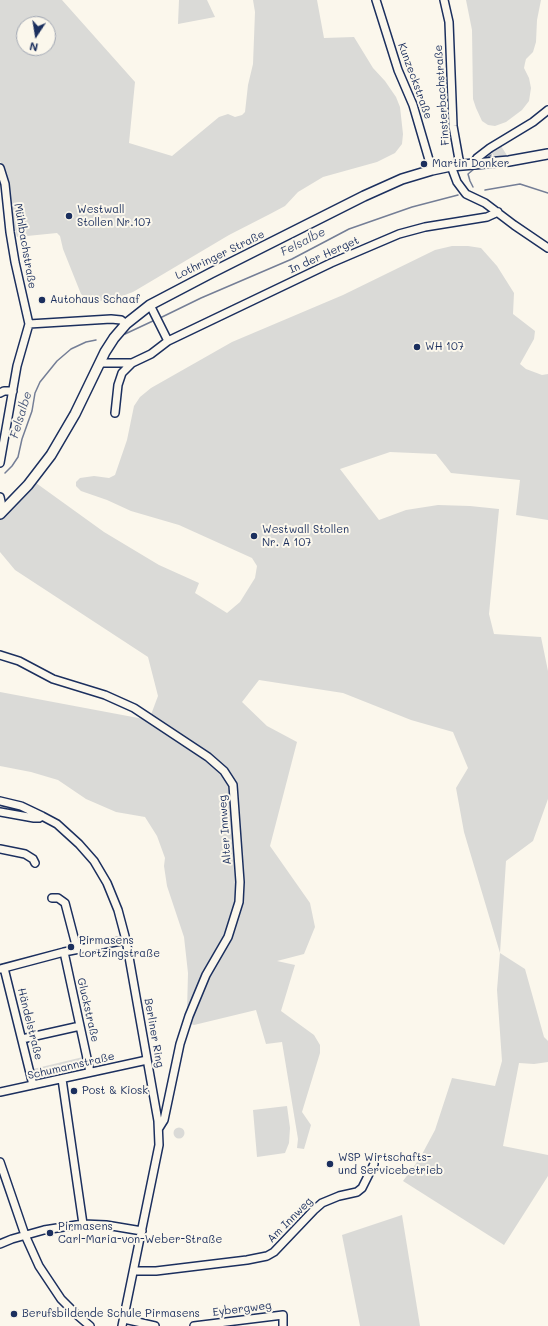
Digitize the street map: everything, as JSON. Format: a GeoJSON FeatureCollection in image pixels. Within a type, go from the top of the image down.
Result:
{"type":"FeatureCollection","features":[{"type":"Feature","properties":{"kind":"main road","name":"Lothringer Straße"},"geometry":{"type":"LineString","coordinates":[[2,512],[36,475],[51,455],[74,414],[109,345],[126,324],[150,305],[190,283],[402,179],[456,165],[509,161],[548,154]]}},
{"type":"Feature","properties":{"kind":"street","name":"Kunzeckstraße"},"geometry":{"type":"LineString","coordinates":[[376,0],[398,70],[413,105],[432,170]]}},
{"type":"Feature","properties":{"kind":"street","name":"Finsterbachstraße"},"geometry":{"type":"LineString","coordinates":[[444,0],[450,44],[457,182],[466,194],[481,200],[548,248]]}},
{"type":"Feature","properties":{"kind":"street"},"geometry":{"type":"LineString","coordinates":[[473,164],[477,158],[490,148],[533,122],[548,110]]}},
{"type":"Feature","properties":{"kind":"street","name":"Mühlbachstraße"},"geometry":{"type":"LineString","coordinates":[[0,168],[5,184],[14,255],[29,324]]}},
{"type":"Feature","properties":{"kind":"street","name":"In der Herget"},"geometry":{"type":"LineString","coordinates":[[115,413],[118,385],[121,375],[132,363],[151,354],[168,341],[330,263],[399,234],[425,227],[487,217],[498,212]]}},
{"type":"Feature","properties":{"kind":"street"},"geometry":{"type":"LineString","coordinates":[[150,305],[168,341]]}},
{"type":"Feature","properties":{"kind":"street"},"geometry":{"type":"LineString","coordinates":[[0,463],[19,354],[29,324],[111,319],[122,320],[126,324]]}},
{"type":"Feature","properties":{"kind":"street","name":"In der Herget"},"geometry":{"type":"LineString","coordinates":[[100,363],[132,363]]}},
{"type":"Feature","properties":{"kind":"street"},"geometry":{"type":"LineString","coordinates":[[0,393],[4,391],[13,391]]}},
{"type":"Feature","properties":{"kind":"street"},"geometry":{"type":"LineString","coordinates":[[0,497],[2,512]]}},
{"type":"Feature","properties":{"kind":"street","name":"Alter Innweg"},"geometry":{"type":"LineString","coordinates":[[0,655],[19,661],[53,679],[105,695],[134,708],[208,757],[224,771],[233,786],[240,882],[239,902],[228,937],[206,975],[189,1016],[180,1044],[164,1120],[159,1128]]}},
{"type":"Feature","properties":{"kind":"street","name":"Berliner Ring"},"geometry":{"type":"LineString","coordinates":[[0,801],[21,806],[42,816],[57,824],[69,834],[94,861],[107,883],[122,923],[159,1128],[158,1154],[123,1323]]}},
{"type":"Feature","properties":{"kind":"street"},"geometry":{"type":"LineString","coordinates":[[0,812],[34,818],[42,816]]}},
{"type":"Feature","properties":{"kind":"street"},"geometry":{"type":"LineString","coordinates":[[0,849],[25,854],[35,863]]}},
{"type":"Feature","properties":{"kind":"street"},"geometry":{"type":"LineString","coordinates":[[52,898],[58,898],[65,903],[77,949]]}},
{"type":"Feature","properties":{"kind":"street"},"geometry":{"type":"LineString","coordinates":[[2,969],[64,952],[126,940]]}},
{"type":"Feature","properties":{"kind":"street","name":"Gluckstraße"},"geometry":{"type":"LineString","coordinates":[[64,952],[90,1072]]}},
{"type":"Feature","properties":{"kind":"street","name":"Händelstraße"},"geometry":{"type":"LineString","coordinates":[[2,969],[34,1085]]}},
{"type":"Feature","properties":{"kind":"street"},"geometry":{"type":"LineString","coordinates":[[22,1039],[80,1026]]}},
{"type":"Feature","properties":{"kind":"street","name":"Schumannstraße"},"geometry":{"type":"LineString","coordinates":[[0,1092],[147,1060]]}},
{"type":"Feature","properties":{"kind":"street"},"geometry":{"type":"LineString","coordinates":[[62,1079],[83,1224]]}},
{"type":"Feature","properties":{"kind":"street"},"geometry":{"type":"LineString","coordinates":[[0,1162],[25,1235],[39,1266],[56,1292],[76,1314],[90,1326]]}},
{"type":"Feature","properties":{"kind":"street","name":"Am Innweg"},"geometry":{"type":"LineString","coordinates":[[134,1271],[156,1271],[267,1256],[274,1252],[322,1203],[339,1196],[357,1192],[362,1188],[374,1164]]}},
{"type":"Feature","properties":{"kind":"street"},"geometry":{"type":"LineString","coordinates":[[0,1244],[25,1235],[61,1226],[83,1224],[106,1225],[142,1231]]}},
{"type":"Feature","properties":{"kind":"street","name":"Eybergweg"},"geometry":{"type":"LineString","coordinates":[[194,1326],[283,1315],[283,1326]]}},
{"type":"Feature","properties":{"kind":"street"},"geometry":{"type":"LineString","coordinates":[[123,1323],[155,1326]]}},
{"type":"Feature","properties":{"kind":"shaded area"},"geometry":{"type":"Polygon","coordinates":[[[0,0],[62,0],[135,82],[129,143],[172,156],[219,117],[228,114],[235,117],[242,115],[245,112],[248,85],[253,64],[255,12],[253,0],[317,0],[324,38],[354,37],[373,68],[385,81],[396,97],[400,107],[403,134],[402,144],[395,153],[377,162],[323,177],[298,192],[285,206],[229,235],[133,292],[114,299],[95,302],[88,300],[81,294],[63,249],[60,236],[57,233],[17,237],[11,214],[5,173],[0,161],[0,0]]]}},
{"type":"Feature","properties":{"kind":"shaded area"},"geometry":{"type":"Polygon","coordinates":[[[179,0],[207,0],[215,17],[178,24],[179,0]]]}},
{"type":"Feature","properties":{"kind":"shaded area"},"geometry":{"type":"Polygon","coordinates":[[[466,0],[541,0],[537,20],[536,42],[533,52],[526,59],[524,68],[529,78],[531,88],[529,101],[522,110],[506,122],[495,126],[488,125],[482,121],[473,99],[472,30],[466,0]]]}},
{"type":"Feature","properties":{"kind":"shaded area"},"geometry":{"type":"Polygon","coordinates":[[[501,146],[508,157],[496,159],[491,152],[501,146]]]}},
{"type":"Feature","properties":{"kind":"shaded area"},"geometry":{"type":"Polygon","coordinates":[[[452,246],[481,248],[497,266],[514,293],[513,314],[535,331],[534,339],[520,364],[526,369],[542,375],[548,374],[548,520],[516,515],[520,480],[451,473],[436,454],[390,452],[340,469],[379,520],[406,510],[438,505],[499,509],[489,614],[494,634],[541,637],[548,671],[548,799],[533,841],[506,861],[500,953],[464,832],[456,788],[468,768],[453,732],[411,720],[343,693],[259,680],[242,702],[267,726],[297,742],[270,846],[310,903],[315,927],[304,954],[277,961],[295,965],[281,1011],[314,1035],[320,1045],[320,1053],[302,1112],[311,1125],[304,1149],[297,1148],[298,1139],[282,1042],[266,1044],[256,1010],[194,1025],[189,1023],[187,1011],[188,973],[184,937],[167,886],[164,866],[165,858],[157,836],[145,817],[116,812],[86,799],[58,780],[31,772],[0,766],[0,692],[149,720],[158,696],[148,657],[15,570],[0,552],[0,518],[36,483],[104,532],[159,565],[199,583],[195,593],[227,613],[240,602],[255,578],[257,566],[252,558],[179,525],[131,511],[107,500],[81,491],[76,486],[76,482],[80,478],[94,476],[109,478],[115,475],[127,440],[134,406],[140,397],[151,388],[232,342],[343,295],[435,250],[452,246]]]}},
{"type":"Feature","properties":{"kind":"shaded area"},"geometry":{"type":"Polygon","coordinates":[[[500,953],[525,969],[544,1037],[548,1041],[548,1062],[534,1064],[519,1063],[503,1146],[548,1155],[548,1176],[504,1245],[403,1181],[420,1158],[435,1130],[452,1078],[495,1086],[502,1061],[497,990],[500,953]]]}},
{"type":"Feature","properties":{"kind":"shaded area"},"geometry":{"type":"Polygon","coordinates":[[[83,1057],[85,1069],[36,1081],[33,1069],[83,1057]]]}},
{"type":"Feature","properties":{"kind":"shaded area"},"geometry":{"type":"Polygon","coordinates":[[[287,1106],[290,1128],[289,1143],[285,1153],[257,1157],[253,1110],[287,1106]]]}},
{"type":"Feature","properties":{"kind":"shaded area"},"geometry":{"type":"Polygon","coordinates":[[[179,1127],[183,1129],[185,1133],[183,1137],[179,1139],[175,1137],[173,1133],[175,1129],[179,1127]]]}},
{"type":"Feature","properties":{"kind":"shaded area"},"geometry":{"type":"Polygon","coordinates":[[[402,1215],[420,1326],[360,1326],[342,1235],[402,1215]]]}},
{"type":"Feature","properties":{"kind":"waterway"},"geometry":{"type":"LineString","coordinates":[[473,187],[468,174],[474,169]]}},
{"type":"Feature","properties":{"kind":"waterway","name":"Felsalbe"},"geometry":{"type":"LineString","coordinates":[[485,190],[520,184],[548,193]]}},
{"type":"Feature","properties":{"kind":"waterway","name":"Felsalbe"},"geometry":{"type":"LineString","coordinates":[[160,318],[201,298],[292,259],[349,229],[412,207],[458,195]]}},
{"type":"Feature","properties":{"kind":"waterway","name":"Felsalbe"},"geometry":{"type":"LineString","coordinates":[[125,334],[155,320]]}},
{"type":"Feature","properties":{"kind":"waterway","name":"Felsalbe"},"geometry":{"type":"LineString","coordinates":[[5,473],[18,457],[22,439],[32,411],[35,393],[40,382],[57,361],[71,349],[86,342],[96,340]]}},
{"type":"Feature","properties":{"kind":"place","name":"Martin Donker"},"geometry":{"type":"Point","coordinates":[424,164]}},
{"type":"Feature","properties":{"kind":"place","name":"Westwall Stollen Nr.107"},"geometry":{"type":"Point","coordinates":[69,216]}},
{"type":"Feature","properties":{"kind":"place","name":"Autohaus Schaaf"},"geometry":{"type":"Point","coordinates":[42,300]}},
{"type":"Feature","properties":{"kind":"place","name":"WH 107"},"geometry":{"type":"Point","coordinates":[417,347]}},
{"type":"Feature","properties":{"kind":"place","name":"Westwall Stollen Nr. A 107"},"geometry":{"type":"Point","coordinates":[254,536]}},
{"type":"Feature","properties":{"kind":"place","name":"Pirmasens Lortzingstraße"},"geometry":{"type":"Point","coordinates":[71,947]}},
{"type":"Feature","properties":{"kind":"place","name":"Post & Kiosk"},"geometry":{"type":"Point","coordinates":[74,1091]}},
{"type":"Feature","properties":{"kind":"place","name":"WSP Wirtschafts- und Servicebetrieb"},"geometry":{"type":"Point","coordinates":[330,1164]}},
{"type":"Feature","properties":{"kind":"place","name":"Pirmasens Carl-Maria-von-Weber-Straße"},"geometry":{"type":"Point","coordinates":[50,1233]}},
{"type":"Feature","properties":{"kind":"place","name":"Berufsbildende Schule Pirmasens"},"geometry":{"type":"Point","coordinates":[14,1314]}}]}
